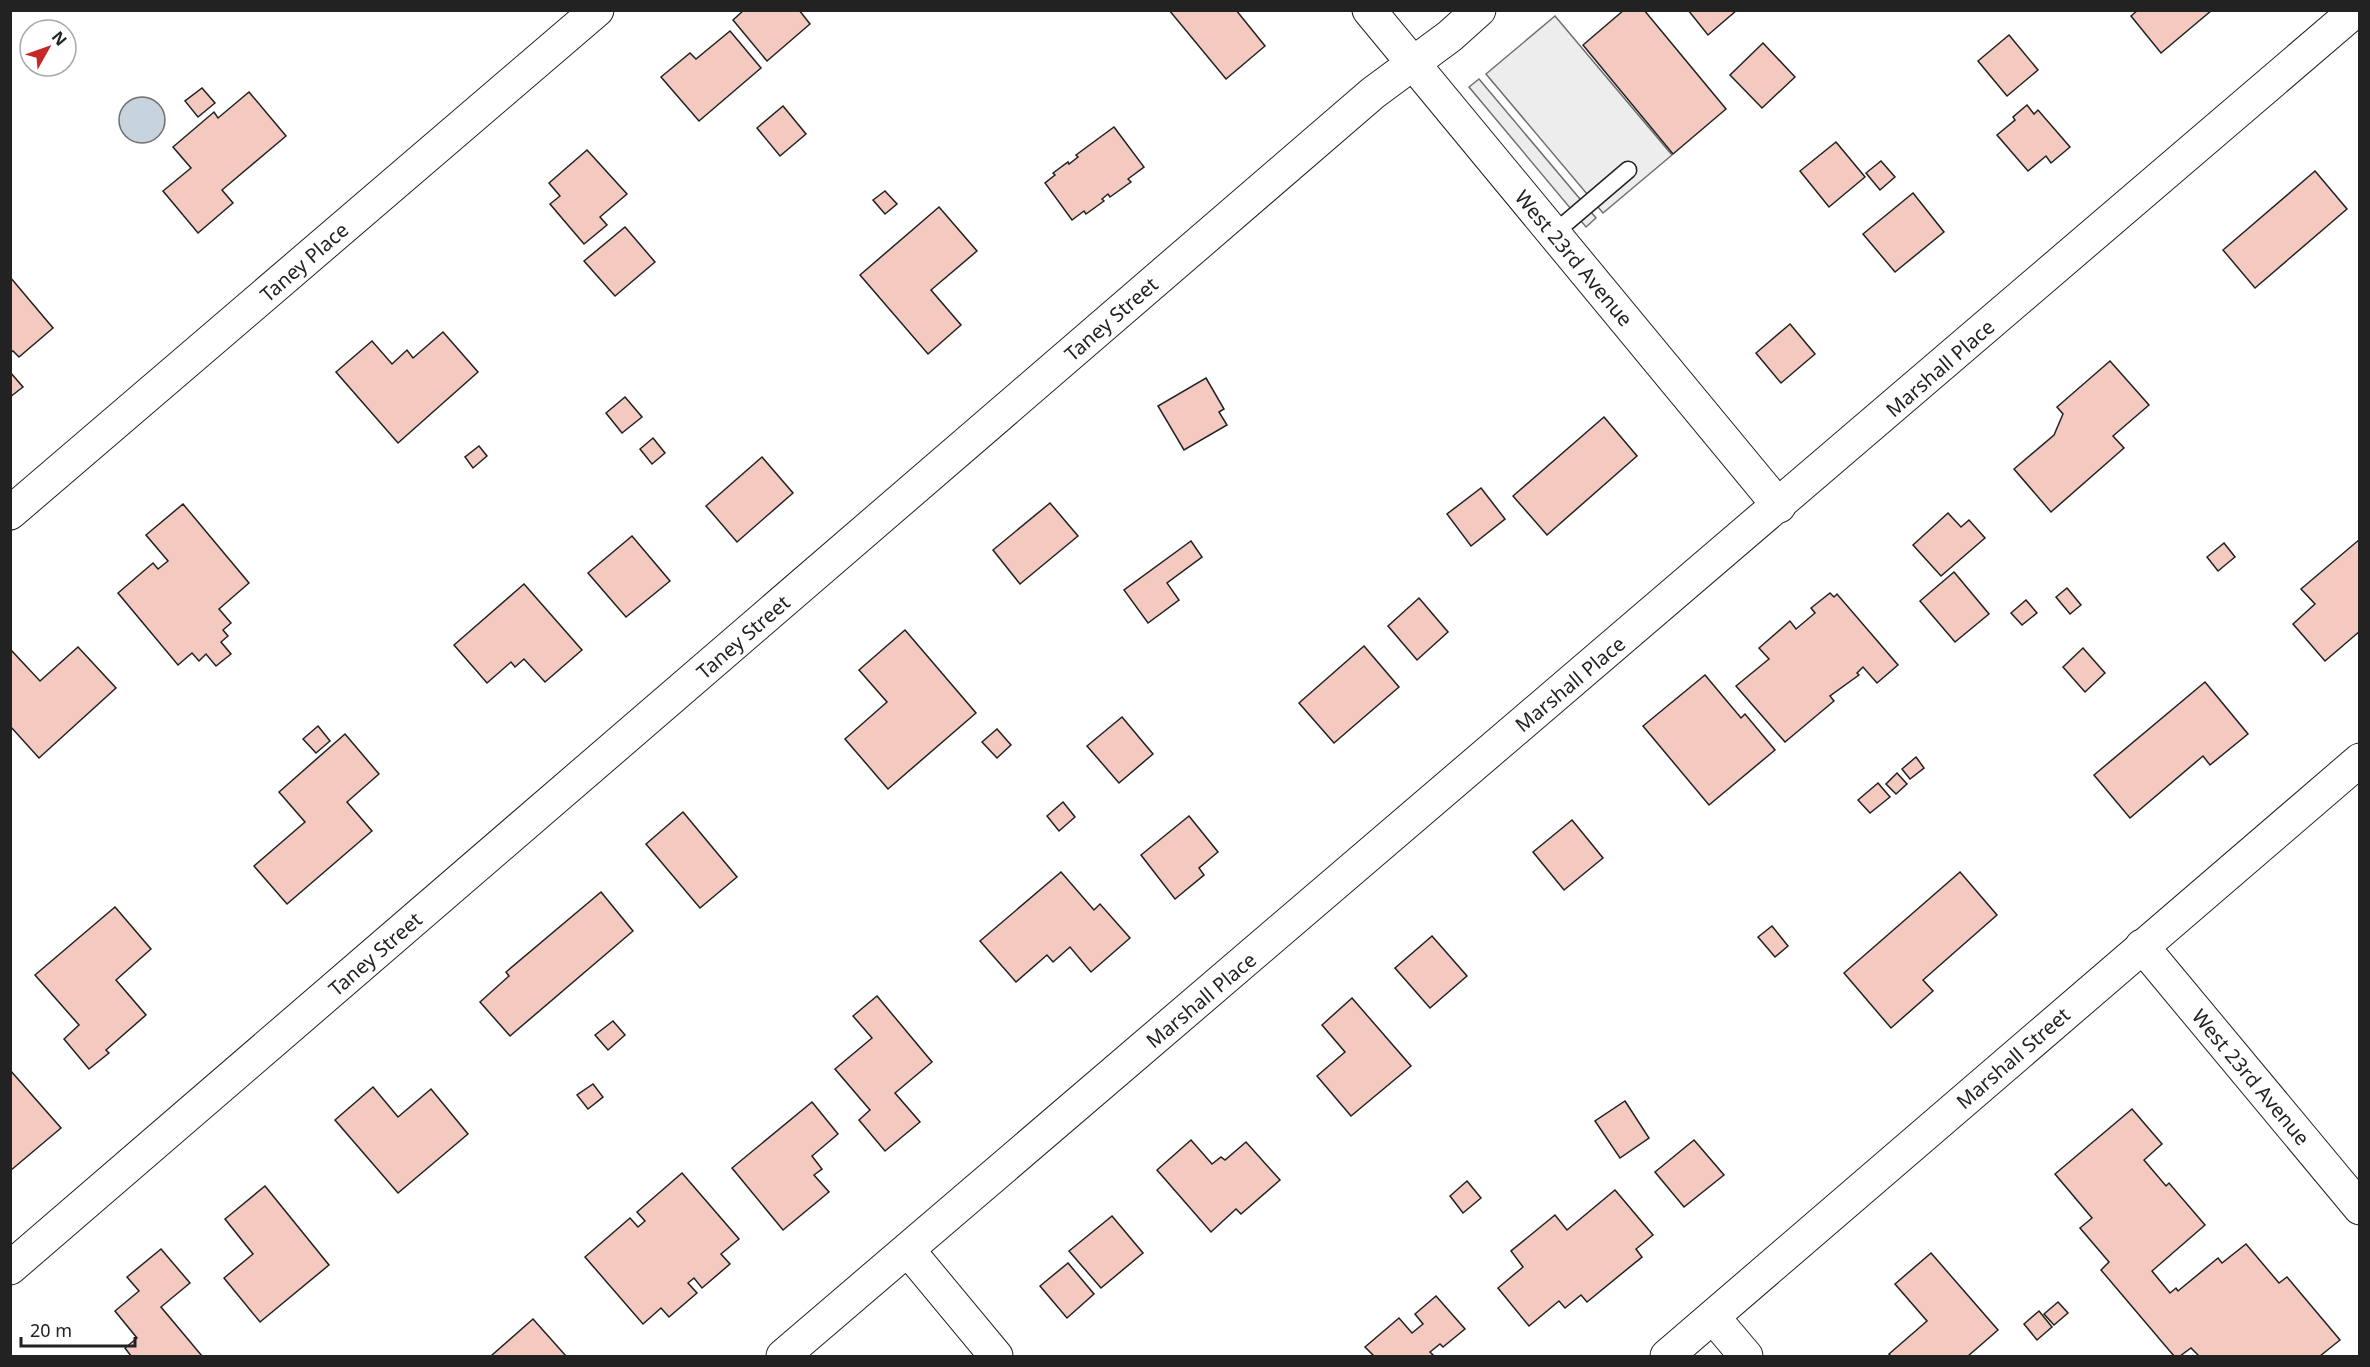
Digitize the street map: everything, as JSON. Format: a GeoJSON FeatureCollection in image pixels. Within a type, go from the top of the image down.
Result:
{"type":"FeatureCollection","features":[{"type":"Feature","properties":{"kind":"street","name":"Taney Place"},"geometry":{"type":"LineString","coordinates":[[10,513],[597,10]]}},
{"type":"Feature","properties":{"kind":"street","name":"West 23rd Avenue"},"geometry":{"type":"LineString","coordinates":[[1368,10],[1779,506]]}},
{"type":"Feature","properties":{"kind":"street","name":"Taney Street"},"geometry":{"type":"LineString","coordinates":[[10,1268],[1373,93],[1479,10]]}},
{"type":"Feature","properties":{"kind":"street","name":"Marshall Place"},"geometry":{"type":"LineString","coordinates":[[783,1356],[2356,10]]}},
{"type":"Feature","properties":{"kind":"street","name":"Marshall Street"},"geometry":{"type":"LineString","coordinates":[[1667,1356],[2360,760]]}},
{"type":"Feature","properties":{"kind":"street","name":"West 23rd Avenue"},"geometry":{"type":"LineString","coordinates":[[2142,946],[2360,1208]]}},
{"type":"Feature","properties":{"kind":"street"},"geometry":{"type":"LineString","coordinates":[[908,1250],[996,1356]]}},
{"type":"Feature","properties":{"kind":"street"},"geometry":{"type":"LineString","coordinates":[[1713,1317],[1746,1356]]}},
{"type":"Feature","properties":{"kind":"lane"},"geometry":{"type":"LineString","coordinates":[[1553,234],[1628,170]]}},
{"type":"Feature","properties":{"kind":"shaded area"},"geometry":{"type":"Polygon","coordinates":[[[1555,16],[1672,155],[1603,213],[1486,74],[1555,16]]]}},
{"type":"Feature","properties":{"kind":"shaded area"},"geometry":{"type":"Polygon","coordinates":[[[1479,79],[1596,218],[1586,227],[1469,87],[1479,79]]]}},
{"type":"Feature","properties":{"kind":"shaded area"},"geometry":{"type":"Polygon","coordinates":[[[142,97],[158,104],[165,120],[158,136],[142,143],[126,136],[119,120],[126,104],[142,97]]]}},
{"type":"Feature","properties":{"kind":"building"},"geometry":{"type":"Polygon","coordinates":[[[744,10],[799,10],[810,24],[767,61],[733,20],[744,10]]]}},
{"type":"Feature","properties":{"kind":"building"},"geometry":{"type":"Polygon","coordinates":[[[1169,10],[1236,10],[1265,46],[1226,79],[1169,10]]]}},
{"type":"Feature","properties":{"kind":"building"},"geometry":{"type":"Polygon","coordinates":[[[1624,10],[1644,10],[1726,109],[1673,154],[1583,45],[1624,10]]]}},
{"type":"Feature","properties":{"kind":"building"},"geometry":{"type":"Polygon","coordinates":[[[1688,10],[1737,10],[1708,35],[1688,10]]]}},
{"type":"Feature","properties":{"kind":"building"},"geometry":{"type":"Polygon","coordinates":[[[2138,10],[2212,10],[2161,53],[2131,16],[2138,10]]]}},
{"type":"Feature","properties":{"kind":"building"},"geometry":{"type":"Polygon","coordinates":[[[730,31],[761,68],[699,121],[661,77],[690,53],[696,59],[730,31]]]}},
{"type":"Feature","properties":{"kind":"building"},"geometry":{"type":"Polygon","coordinates":[[[2009,35],[2038,70],[2007,96],[1978,61],[2009,35]]]}},
{"type":"Feature","properties":{"kind":"building"},"geometry":{"type":"Polygon","coordinates":[[[1763,43],[1795,77],[1762,108],[1730,75],[1763,43]]]}},
{"type":"Feature","properties":{"kind":"building"},"geometry":{"type":"Polygon","coordinates":[[[202,88],[215,103],[198,117],[185,101],[202,88]]]}},
{"type":"Feature","properties":{"kind":"building"},"geometry":{"type":"Polygon","coordinates":[[[249,92],[286,136],[222,190],[233,203],[198,233],[163,191],[191,168],[173,147],[214,112],[218,118],[249,92]]]}},
{"type":"Feature","properties":{"kind":"building"},"geometry":{"type":"Polygon","coordinates":[[[2027,105],[2034,114],[2038,110],[2070,147],[2051,163],[2046,156],[2028,171],[1997,135],[2015,120],[2013,117],[2027,105]]]}},
{"type":"Feature","properties":{"kind":"building"},"geometry":{"type":"Polygon","coordinates":[[[783,106],[806,134],[780,156],[757,128],[783,106]]]}},
{"type":"Feature","properties":{"kind":"building"},"geometry":{"type":"Polygon","coordinates":[[[1114,127],[1144,167],[1128,179],[1131,182],[1110,197],[1108,194],[1102,199],[1104,201],[1086,214],[1084,211],[1072,220],[1045,183],[1055,175],[1053,173],[1068,162],[1069,164],[1078,157],[1076,155],[1114,127]]]}},
{"type":"Feature","properties":{"kind":"building"},"geometry":{"type":"Polygon","coordinates":[[[1836,142],[1865,177],[1829,207],[1800,171],[1836,142]]]}},
{"type":"Feature","properties":{"kind":"building"},"geometry":{"type":"Polygon","coordinates":[[[587,150],[627,194],[600,217],[607,225],[584,244],[550,204],[560,196],[549,183],[587,150]]]}},
{"type":"Feature","properties":{"kind":"building"},"geometry":{"type":"Polygon","coordinates":[[[1881,161],[1895,177],[1880,190],[1866,173],[1881,161]]]}},
{"type":"Feature","properties":{"kind":"building"},"geometry":{"type":"Polygon","coordinates":[[[2315,171],[2347,209],[2255,288],[2223,250],[2315,171]]]}},
{"type":"Feature","properties":{"kind":"building"},"geometry":{"type":"Polygon","coordinates":[[[885,191],[897,204],[885,214],[873,200],[885,191]]]}},
{"type":"Feature","properties":{"kind":"building"},"geometry":{"type":"Polygon","coordinates":[[[1913,193],[1944,232],[1895,272],[1863,234],[1913,193]]]}},
{"type":"Feature","properties":{"kind":"building"},"geometry":{"type":"Polygon","coordinates":[[[939,207],[977,251],[931,290],[961,325],[928,354],[860,275],[939,207]]]}},
{"type":"Feature","properties":{"kind":"building"},"geometry":{"type":"Polygon","coordinates":[[[625,227],[655,262],[615,296],[584,261],[625,227]]]}},
{"type":"Feature","properties":{"kind":"building"},"geometry":{"type":"Polygon","coordinates":[[[10,277],[53,328],[19,357],[13,351],[10,353],[10,277]]]}},
{"type":"Feature","properties":{"kind":"building"},"geometry":{"type":"Polygon","coordinates":[[[1790,324],[1815,354],[1781,383],[1756,353],[1790,324]]]}},
{"type":"Feature","properties":{"kind":"building"},"geometry":{"type":"Polygon","coordinates":[[[443,332],[478,372],[398,443],[336,372],[372,341],[392,364],[407,350],[413,358],[443,332]]]}},
{"type":"Feature","properties":{"kind":"building"},"geometry":{"type":"Polygon","coordinates":[[[2110,361],[2149,405],[2113,436],[2124,448],[2051,512],[2014,469],[2054,435],[2063,414],[2057,407],[2110,361]]]}},
{"type":"Feature","properties":{"kind":"building"},"geometry":{"type":"Polygon","coordinates":[[[10,372],[23,387],[10,397],[10,372]]]}},
{"type":"Feature","properties":{"kind":"building"},"geometry":{"type":"Polygon","coordinates":[[[1206,378],[1224,409],[1219,412],[1227,425],[1184,450],[1158,406],[1206,378]]]}},
{"type":"Feature","properties":{"kind":"building"},"geometry":{"type":"Polygon","coordinates":[[[625,397],[642,417],[622,433],[606,413],[625,397]]]}},
{"type":"Feature","properties":{"kind":"building"},"geometry":{"type":"Polygon","coordinates":[[[1604,417],[1637,456],[1547,535],[1513,496],[1604,417]]]}},
{"type":"Feature","properties":{"kind":"building"},"geometry":{"type":"Polygon","coordinates":[[[653,438],[665,453],[652,464],[640,449],[653,438]]]}},
{"type":"Feature","properties":{"kind":"building"},"geometry":{"type":"Polygon","coordinates":[[[479,446],[487,456],[473,468],[465,457],[479,446]]]}},
{"type":"Feature","properties":{"kind":"building"},"geometry":{"type":"Polygon","coordinates":[[[762,457],[793,493],[737,542],[706,506],[762,457]]]}},
{"type":"Feature","properties":{"kind":"building"},"geometry":{"type":"Polygon","coordinates":[[[1481,488],[1505,519],[1471,546],[1447,514],[1481,488]]]}},
{"type":"Feature","properties":{"kind":"building"},"geometry":{"type":"Polygon","coordinates":[[[1050,503],[1078,536],[1020,584],[993,550],[1050,503]]]}},
{"type":"Feature","properties":{"kind":"building"},"geometry":{"type":"Polygon","coordinates":[[[183,504],[249,583],[219,609],[231,623],[223,630],[228,636],[221,642],[231,654],[216,666],[206,654],[199,661],[192,653],[178,665],[118,593],[153,563],[158,569],[168,561],[146,535],[183,504]]]}},
{"type":"Feature","properties":{"kind":"building"},"geometry":{"type":"Polygon","coordinates":[[[1948,513],[1961,527],[1969,520],[1985,538],[1941,576],[1913,545],[1948,513]]]}},
{"type":"Feature","properties":{"kind":"building"},"geometry":{"type":"Polygon","coordinates":[[[632,536],[670,581],[626,617],[588,573],[632,536]]]}},
{"type":"Feature","properties":{"kind":"building"},"geometry":{"type":"Polygon","coordinates":[[[2360,539],[2360,631],[2325,661],[2293,624],[2315,604],[2301,589],[2360,539]]]}},
{"type":"Feature","properties":{"kind":"building"},"geometry":{"type":"Polygon","coordinates":[[[1191,541],[1202,557],[1167,583],[1179,600],[1148,623],[1124,590],[1191,541]]]}},
{"type":"Feature","properties":{"kind":"building"},"geometry":{"type":"Polygon","coordinates":[[[2224,543],[2235,557],[2218,571],[2207,557],[2224,543]]]}},
{"type":"Feature","properties":{"kind":"building"},"geometry":{"type":"Polygon","coordinates":[[[1954,572],[1989,614],[1955,642],[1920,601],[1954,572]]]}},
{"type":"Feature","properties":{"kind":"building"},"geometry":{"type":"Polygon","coordinates":[[[524,584],[582,650],[545,682],[524,659],[515,667],[511,662],[487,683],[454,645],[524,584]]]}},
{"type":"Feature","properties":{"kind":"building"},"geometry":{"type":"Polygon","coordinates":[[[2067,588],[2081,605],[2070,614],[2056,597],[2067,588]]]}},
{"type":"Feature","properties":{"kind":"building"},"geometry":{"type":"Polygon","coordinates":[[[1830,593],[1834,597],[1837,594],[1898,665],[1877,683],[1863,667],[1857,673],[1859,675],[1830,696],[1834,701],[1785,742],[1736,686],[1769,659],[1759,648],[1790,621],[1796,629],[1815,613],[1811,608],[1830,593]]]}},
{"type":"Feature","properties":{"kind":"building"},"geometry":{"type":"Polygon","coordinates":[[[1419,598],[1448,632],[1417,660],[1388,626],[1419,598]]]}},
{"type":"Feature","properties":{"kind":"building"},"geometry":{"type":"Polygon","coordinates":[[[2026,600],[2037,613],[2022,625],[2011,613],[2026,600]]]}},
{"type":"Feature","properties":{"kind":"building"},"geometry":{"type":"Polygon","coordinates":[[[905,630],[976,713],[888,789],[845,739],[887,702],[859,670],[905,630]]]}},
{"type":"Feature","properties":{"kind":"building"},"geometry":{"type":"Polygon","coordinates":[[[1364,646],[1399,687],[1334,743],[1299,703],[1364,646]]]}},
{"type":"Feature","properties":{"kind":"building"},"geometry":{"type":"Polygon","coordinates":[[[78,647],[116,688],[39,758],[10,726],[10,649],[40,681],[78,647]]]}},
{"type":"Feature","properties":{"kind":"building"},"geometry":{"type":"Polygon","coordinates":[[[2083,648],[2105,673],[2085,692],[2063,667],[2083,648]]]}},
{"type":"Feature","properties":{"kind":"building"},"geometry":{"type":"Polygon","coordinates":[[[1705,675],[1741,718],[1745,714],[1775,750],[1709,805],[1643,726],[1705,675]]]}},
{"type":"Feature","properties":{"kind":"building"},"geometry":{"type":"Polygon","coordinates":[[[2205,682],[2248,734],[2210,765],[2203,756],[2130,818],[2094,775],[2205,682]]]}},
{"type":"Feature","properties":{"kind":"building"},"geometry":{"type":"Polygon","coordinates":[[[1122,717],[1153,754],[1119,783],[1087,746],[1122,717]]]}},
{"type":"Feature","properties":{"kind":"building"},"geometry":{"type":"Polygon","coordinates":[[[318,726],[330,741],[316,753],[303,739],[318,726]]]}},
{"type":"Feature","properties":{"kind":"building"},"geometry":{"type":"Polygon","coordinates":[[[997,729],[1011,745],[997,758],[982,742],[997,729]]]}},
{"type":"Feature","properties":{"kind":"building"},"geometry":{"type":"Polygon","coordinates":[[[345,734],[379,774],[347,802],[372,831],[287,904],[254,866],[305,822],[279,792],[345,734]]]}},
{"type":"Feature","properties":{"kind":"building"},"geometry":{"type":"Polygon","coordinates":[[[1916,757],[1924,768],[1910,779],[1902,769],[1916,757]]]}},
{"type":"Feature","properties":{"kind":"building"},"geometry":{"type":"Polygon","coordinates":[[[1897,773],[1907,784],[1896,794],[1886,784],[1897,773]]]}},
{"type":"Feature","properties":{"kind":"building"},"geometry":{"type":"Polygon","coordinates":[[[1878,783],[1890,797],[1870,813],[1858,800],[1878,783]]]}},
{"type":"Feature","properties":{"kind":"building"},"geometry":{"type":"Polygon","coordinates":[[[1063,802],[1075,817],[1059,831],[1047,816],[1063,802]]]}},
{"type":"Feature","properties":{"kind":"building"},"geometry":{"type":"Polygon","coordinates":[[[683,812],[737,877],[700,908],[646,844],[683,812]]]}},
{"type":"Feature","properties":{"kind":"building"},"geometry":{"type":"Polygon","coordinates":[[[1189,816],[1218,852],[1199,868],[1204,875],[1175,899],[1141,855],[1189,816]]]}},
{"type":"Feature","properties":{"kind":"building"},"geometry":{"type":"Polygon","coordinates":[[[1572,820],[1603,858],[1564,890],[1533,852],[1572,820]]]}},
{"type":"Feature","properties":{"kind":"building"},"geometry":{"type":"Polygon","coordinates":[[[1061,872],[1094,910],[1100,904],[1130,938],[1091,972],[1070,947],[1053,962],[1047,955],[1016,982],[980,941],[1061,872]]]}},
{"type":"Feature","properties":{"kind":"building"},"geometry":{"type":"Polygon","coordinates":[[[1960,872],[1997,915],[1923,980],[1933,991],[1891,1028],[1844,973],[1960,872]]]}},
{"type":"Feature","properties":{"kind":"building"},"geometry":{"type":"Polygon","coordinates":[[[601,892],[633,931],[510,1036],[480,1002],[509,976],[506,972],[601,892]]]}},
{"type":"Feature","properties":{"kind":"building"},"geometry":{"type":"Polygon","coordinates":[[[115,907],[151,949],[116,980],[146,1015],[106,1050],[109,1053],[89,1069],[64,1039],[79,1025],[35,975],[115,907]]]}},
{"type":"Feature","properties":{"kind":"building"},"geometry":{"type":"Polygon","coordinates":[[[1772,926],[1788,946],[1775,957],[1758,937],[1772,926]]]}},
{"type":"Feature","properties":{"kind":"building"},"geometry":{"type":"Polygon","coordinates":[[[1432,936],[1467,976],[1430,1008],[1395,968],[1432,936]]]}},
{"type":"Feature","properties":{"kind":"building"},"geometry":{"type":"Polygon","coordinates":[[[877,996],[932,1062],[895,1093],[920,1122],[885,1151],[859,1120],[870,1110],[835,1069],[872,1038],[853,1016],[877,996]]]}},
{"type":"Feature","properties":{"kind":"building"},"geometry":{"type":"Polygon","coordinates":[[[1352,998],[1411,1066],[1351,1116],[1317,1076],[1345,1052],[1322,1025],[1352,998]]]}},
{"type":"Feature","properties":{"kind":"building"},"geometry":{"type":"Polygon","coordinates":[[[613,1021],[625,1035],[608,1050],[595,1035],[613,1021]]]}},
{"type":"Feature","properties":{"kind":"building"},"geometry":{"type":"Polygon","coordinates":[[[10,1070],[61,1128],[10,1171],[10,1070]]]}},
{"type":"Feature","properties":{"kind":"building"},"geometry":{"type":"Polygon","coordinates":[[[593,1084],[603,1097],[588,1109],[577,1095],[593,1084]]]}},
{"type":"Feature","properties":{"kind":"building"},"geometry":{"type":"Polygon","coordinates":[[[373,1087],[398,1117],[431,1089],[468,1134],[398,1193],[335,1120],[373,1087]]]}},
{"type":"Feature","properties":{"kind":"building"},"geometry":{"type":"Polygon","coordinates":[[[1625,1101],[1649,1138],[1620,1158],[1595,1121],[1625,1101]]]}},
{"type":"Feature","properties":{"kind":"building"},"geometry":{"type":"Polygon","coordinates":[[[812,1102],[838,1134],[812,1156],[822,1169],[814,1175],[829,1192],[783,1230],[732,1168],[812,1102]]]}},
{"type":"Feature","properties":{"kind":"building"},"geometry":{"type":"Polygon","coordinates":[[[2132,1109],[2162,1144],[2144,1160],[2166,1186],[2169,1183],[2205,1225],[2152,1271],[2170,1293],[2176,1288],[2178,1291],[2218,1258],[2222,1263],[2246,1244],[2279,1283],[2287,1277],[2340,1340],[2320,1356],[2199,1356],[2191,1348],[2180,1356],[2174,1356],[2101,1270],[2109,1262],[2080,1228],[2092,1218],[2055,1174],[2132,1109]]]}},
{"type":"Feature","properties":{"kind":"building"},"geometry":{"type":"Polygon","coordinates":[[[1191,1140],[1212,1164],[1221,1157],[1225,1160],[1246,1142],[1280,1180],[1241,1214],[1236,1209],[1211,1232],[1157,1170],[1191,1140]]]}},
{"type":"Feature","properties":{"kind":"building"},"geometry":{"type":"Polygon","coordinates":[[[1694,1140],[1724,1175],[1684,1207],[1655,1172],[1694,1140]]]}},
{"type":"Feature","properties":{"kind":"building"},"geometry":{"type":"Polygon","coordinates":[[[682,1173],[739,1239],[721,1254],[730,1264],[702,1288],[694,1278],[688,1283],[697,1293],[669,1317],[661,1308],[643,1324],[585,1257],[630,1218],[638,1227],[645,1221],[637,1212],[682,1173]]]}},
{"type":"Feature","properties":{"kind":"building"},"geometry":{"type":"Polygon","coordinates":[[[1467,1181],[1481,1198],[1463,1213],[1450,1196],[1467,1181]]]}},
{"type":"Feature","properties":{"kind":"building"},"geometry":{"type":"Polygon","coordinates":[[[265,1186],[329,1265],[260,1322],[224,1278],[253,1254],[225,1219],[265,1186]]]}},
{"type":"Feature","properties":{"kind":"building"},"geometry":{"type":"Polygon","coordinates":[[[1615,1190],[1653,1235],[1636,1249],[1642,1257],[1587,1302],[1581,1295],[1565,1308],[1559,1301],[1529,1326],[1498,1288],[1523,1267],[1511,1251],[1555,1215],[1567,1230],[1615,1190]]]}},
{"type":"Feature","properties":{"kind":"building"},"geometry":{"type":"Polygon","coordinates":[[[1112,1216],[1143,1253],[1101,1288],[1069,1251],[1112,1216]]]}},
{"type":"Feature","properties":{"kind":"building"},"geometry":{"type":"Polygon","coordinates":[[[161,1249],[190,1283],[161,1307],[202,1356],[131,1356],[125,1348],[137,1338],[115,1311],[139,1291],[127,1277],[161,1249]]]}},
{"type":"Feature","properties":{"kind":"building"},"geometry":{"type":"Polygon","coordinates":[[[1931,1253],[1998,1330],[1968,1356],[1891,1356],[1889,1354],[1927,1321],[1895,1284],[1931,1253]]]}},
{"type":"Feature","properties":{"kind":"building"},"geometry":{"type":"Polygon","coordinates":[[[1068,1263],[1094,1294],[1067,1318],[1040,1286],[1068,1263]]]}},
{"type":"Feature","properties":{"kind":"building"},"geometry":{"type":"Polygon","coordinates":[[[1436,1296],[1465,1329],[1443,1347],[1440,1344],[1430,1352],[1434,1356],[1374,1356],[1365,1347],[1399,1318],[1412,1333],[1423,1324],[1415,1314],[1436,1296]]]}},
{"type":"Feature","properties":{"kind":"building"},"geometry":{"type":"Polygon","coordinates":[[[2058,1302],[2068,1313],[2054,1325],[2044,1314],[2058,1302]]]}},
{"type":"Feature","properties":{"kind":"building"},"geometry":{"type":"Polygon","coordinates":[[[2039,1311],[2052,1327],[2037,1340],[2024,1324],[2039,1311]]]}},
{"type":"Feature","properties":{"kind":"building"},"geometry":{"type":"Polygon","coordinates":[[[533,1319],[566,1356],[491,1356],[533,1319]]]}}]}
